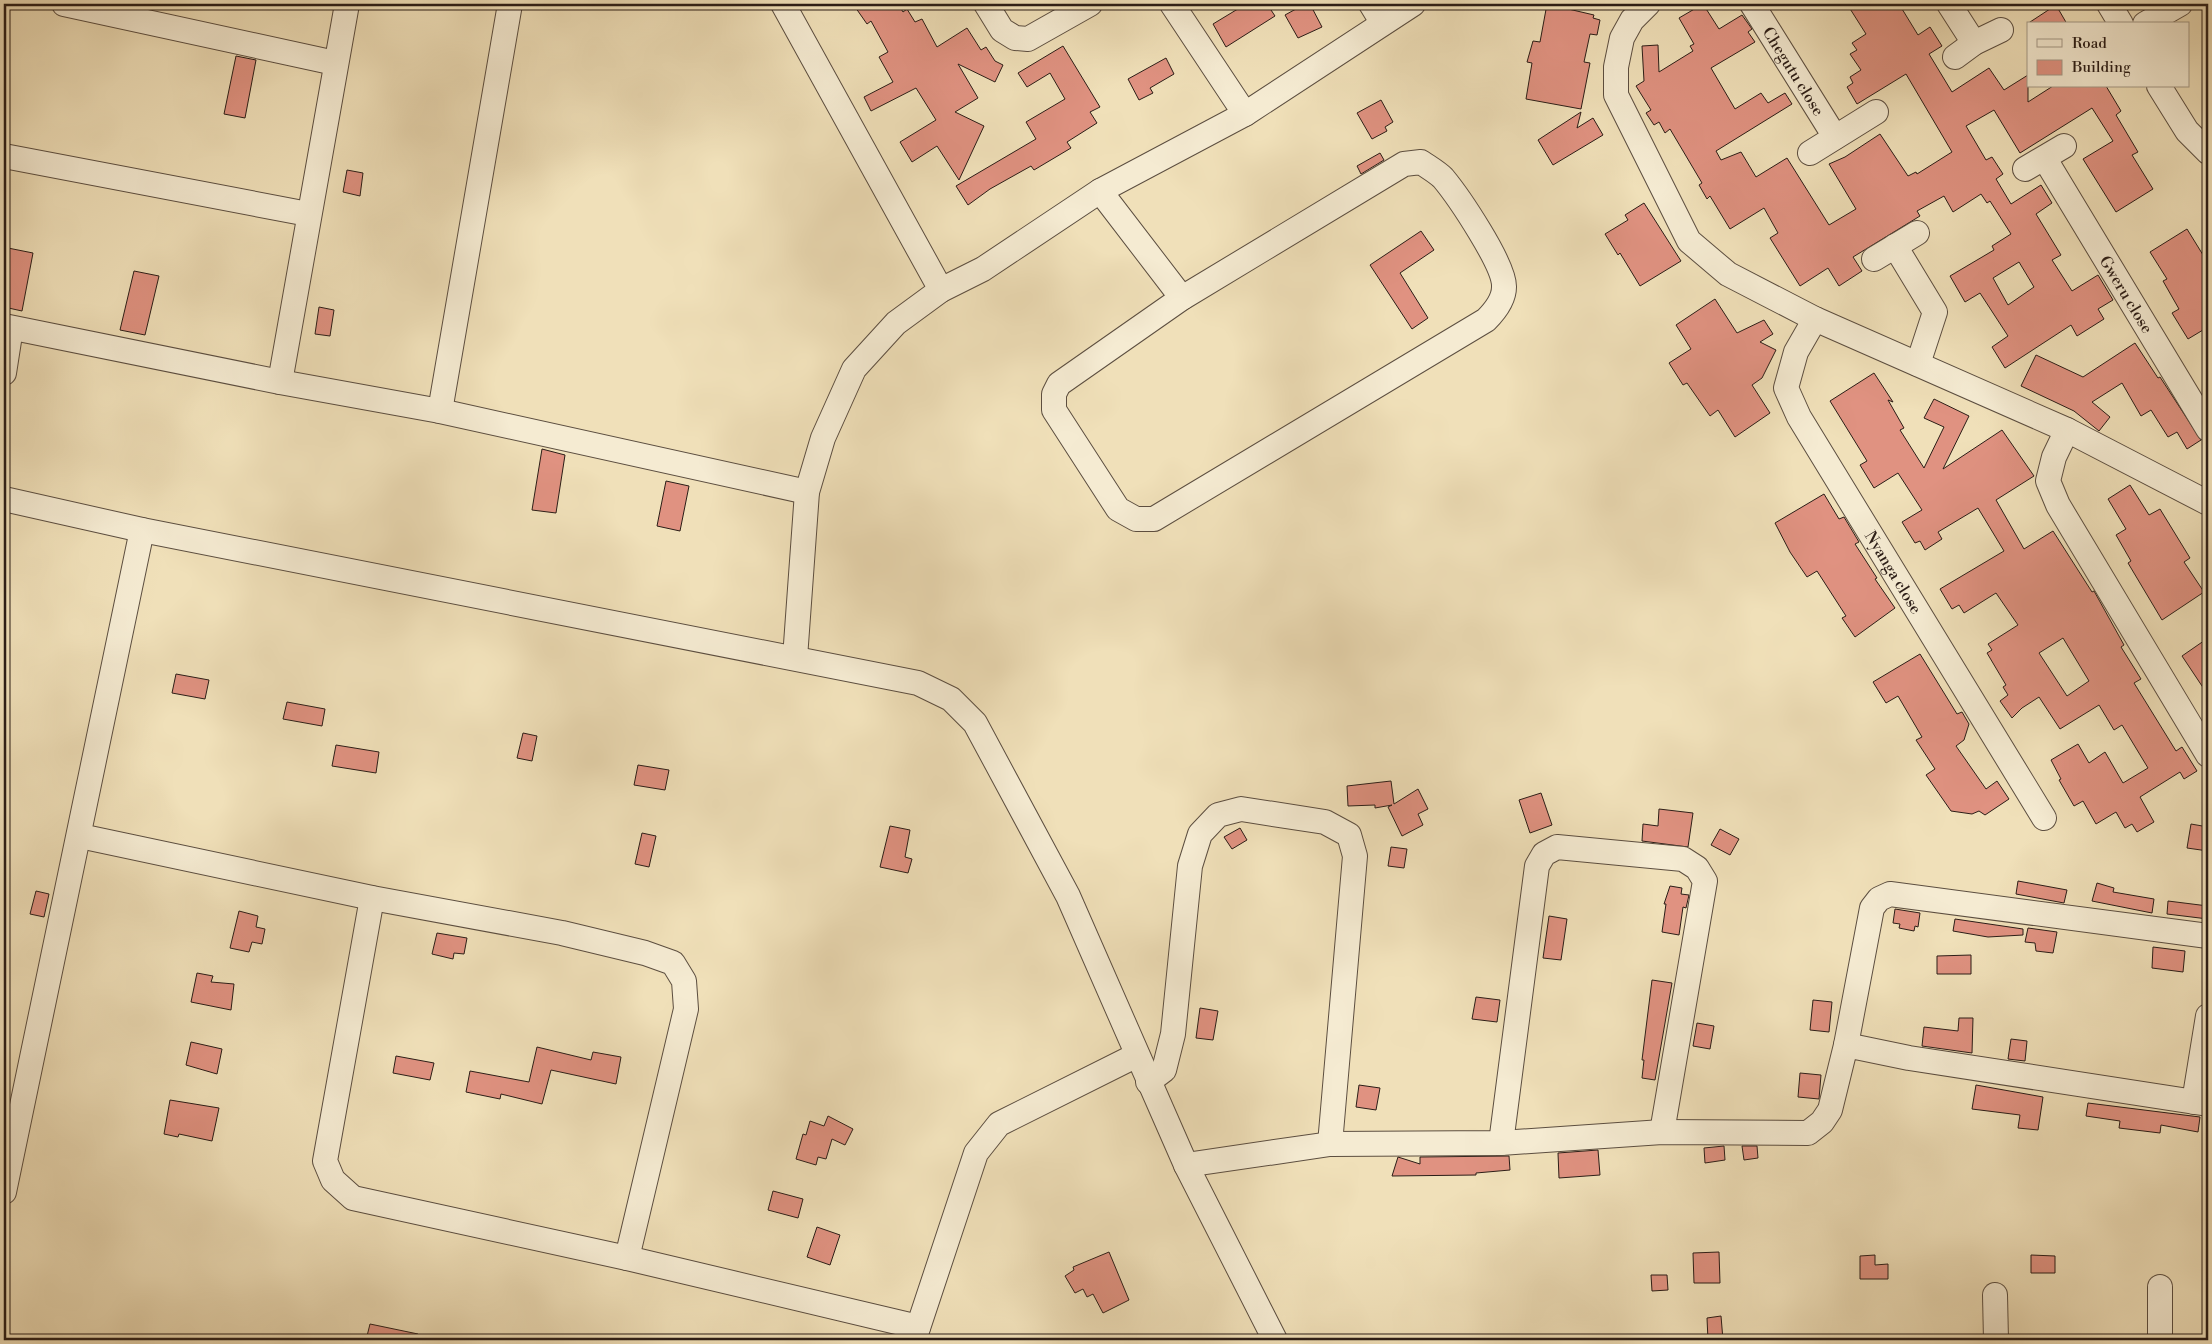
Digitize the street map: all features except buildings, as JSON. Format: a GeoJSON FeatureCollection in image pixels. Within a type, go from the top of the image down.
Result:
{"type":"FeatureCollection","features":[{"type":"Feature","properties":{"kind":"street"},"geometry":{"type":"LineString","coordinates":[[64,4],[335,64]]}},
{"type":"Feature","properties":{"kind":"street"},"geometry":{"type":"LineString","coordinates":[[280,382],[308,214],[347,4]]}},
{"type":"Feature","properties":{"kind":"street"},"geometry":{"type":"LineString","coordinates":[[440,411],[510,4]]}},
{"type":"Feature","properties":{"kind":"street"},"geometry":{"type":"LineString","coordinates":[[783,4],[941,290]]}},
{"type":"Feature","properties":{"kind":"street"},"geometry":{"type":"LineString","coordinates":[[986,4],[1002,30],[1015,38],[1028,39],[1090,4]]}},
{"type":"Feature","properties":{"kind":"street"},"geometry":{"type":"LineString","coordinates":[[1172,4],[1245,114]]}},
{"type":"Feature","properties":{"kind":"street"},"geometry":{"type":"LineString","coordinates":[[795,658],[807,492],[823,438],[854,369],[896,323],[941,290],[982,269],[1100,192],[1245,114],[1377,13],[1413,4]]}},
{"type":"Feature","properties":{"kind":"street"},"geometry":{"type":"LineString","coordinates":[[1648,4],[1632,20],[1622,38],[1616,67],[1616,95],[1689,241],[1728,274],[1815,319],[2067,430],[2208,503]]}},
{"type":"Feature","properties":{"kind":"street","name":"Chegutu close"},"geometry":{"type":"LineString","coordinates":[[1752,4],[1835,137]]}},
{"type":"Feature","properties":{"kind":"street"},"geometry":{"type":"LineString","coordinates":[[1949,4],[1974,43]]}},
{"type":"Feature","properties":{"kind":"street"},"geometry":{"type":"LineString","coordinates":[[2109,4],[2120,22]]}},
{"type":"Feature","properties":{"kind":"street"},"geometry":{"type":"LineString","coordinates":[[2148,22],[2180,4]]}},
{"type":"Feature","properties":{"kind":"street"},"geometry":{"type":"LineString","coordinates":[[1956,57],[1974,43],[2001,30]]}},
{"type":"Feature","properties":{"kind":"street"},"geometry":{"type":"LineString","coordinates":[[2160,88],[2187,131],[2208,152]]}},
{"type":"Feature","properties":{"kind":"street"},"geometry":{"type":"LineString","coordinates":[[1810,153],[1876,112]]}},
{"type":"Feature","properties":{"kind":"street"},"geometry":{"type":"LineString","coordinates":[[4,156],[308,214]]}},
{"type":"Feature","properties":{"kind":"street","name":"Gweru close"},"geometry":{"type":"LineString","coordinates":[[2045,158],[2208,429]]}},
{"type":"Feature","properties":{"kind":"street"},"geometry":{"type":"LineString","coordinates":[[1421,162],[1441,176],[1460,200],[1496,261],[1504,287],[1497,307],[1486,320],[1154,518],[1136,519],[1118,509],[1054,410],[1054,394],[1059,384],[1182,298],[1404,164],[1421,162]]}},
{"type":"Feature","properties":{"kind":"street"},"geometry":{"type":"LineString","coordinates":[[1100,192],[1182,298]]}},
{"type":"Feature","properties":{"kind":"street"},"geometry":{"type":"LineString","coordinates":[[1874,259],[1917,233]]}},
{"type":"Feature","properties":{"kind":"street"},"geometry":{"type":"LineString","coordinates":[[1895,246],[1935,312],[1918,364]]}},
{"type":"Feature","properties":{"kind":"street","name":"Nyanga close"},"geometry":{"type":"LineString","coordinates":[[1815,319],[1796,352],[1786,388],[1799,418],[2044,818]]}},
{"type":"Feature","properties":{"kind":"street"},"geometry":{"type":"LineString","coordinates":[[4,373],[7,327],[280,382],[440,411],[807,492]]}},
{"type":"Feature","properties":{"kind":"street"},"geometry":{"type":"LineString","coordinates":[[2067,430],[2054,457],[2048,481],[2058,505],[2208,755]]}},
{"type":"Feature","properties":{"kind":"street"},"geometry":{"type":"LineString","coordinates":[[4,499],[142,530],[795,658],[918,684],[951,699],[975,723],[1068,896],[1186,1166],[1275,1340]]}},
{"type":"Feature","properties":{"kind":"street"},"geometry":{"type":"LineString","coordinates":[[4,1191],[80,836],[142,530]]}},
{"type":"Feature","properties":{"kind":"street"},"geometry":{"type":"LineString","coordinates":[[1148,1082],[1164,1070],[1173,1034],[1190,866],[1200,834],[1218,816],[1241,809],[1325,822],[1349,835],[1355,856],[1330,1144]]}},
{"type":"Feature","properties":{"kind":"street"},"geometry":{"type":"LineString","coordinates":[[80,836],[372,898],[562,933],[645,953],[673,963],[684,981],[686,1009],[627,1258]]}},
{"type":"Feature","properties":{"kind":"street"},"geometry":{"type":"LineString","coordinates":[[1501,1143],[1538,866],[1544,854],[1557,847],[1682,859],[1697,868],[1706,881],[1662,1132]]}},
{"type":"Feature","properties":{"kind":"street"},"geometry":{"type":"LineString","coordinates":[[1186,1166],[1330,1144],[1501,1143],[1662,1132],[1808,1132],[1822,1122],[1830,1110],[1846,1045],[1872,908],[1879,899],[1890,894],[2208,936]]}},
{"type":"Feature","properties":{"kind":"street"},"geometry":{"type":"LineString","coordinates":[[372,898],[325,1161],[333,1180],[353,1198],[627,1258],[916,1334],[976,1153],[993,1131],[999,1124],[1031,1106],[1137,1055]]}},
{"type":"Feature","properties":{"kind":"street"},"geometry":{"type":"LineString","coordinates":[[1846,1045],[1909,1058],[2201,1103],[2208,1016]]}},
{"type":"Feature","properties":{"kind":"street"},"geometry":{"type":"LineString","coordinates":[[2160,1287],[2160,1340]]}},
{"type":"Feature","properties":{"kind":"street"},"geometry":{"type":"LineString","coordinates":[[1996,1296],[1996,1340]]}}]}
